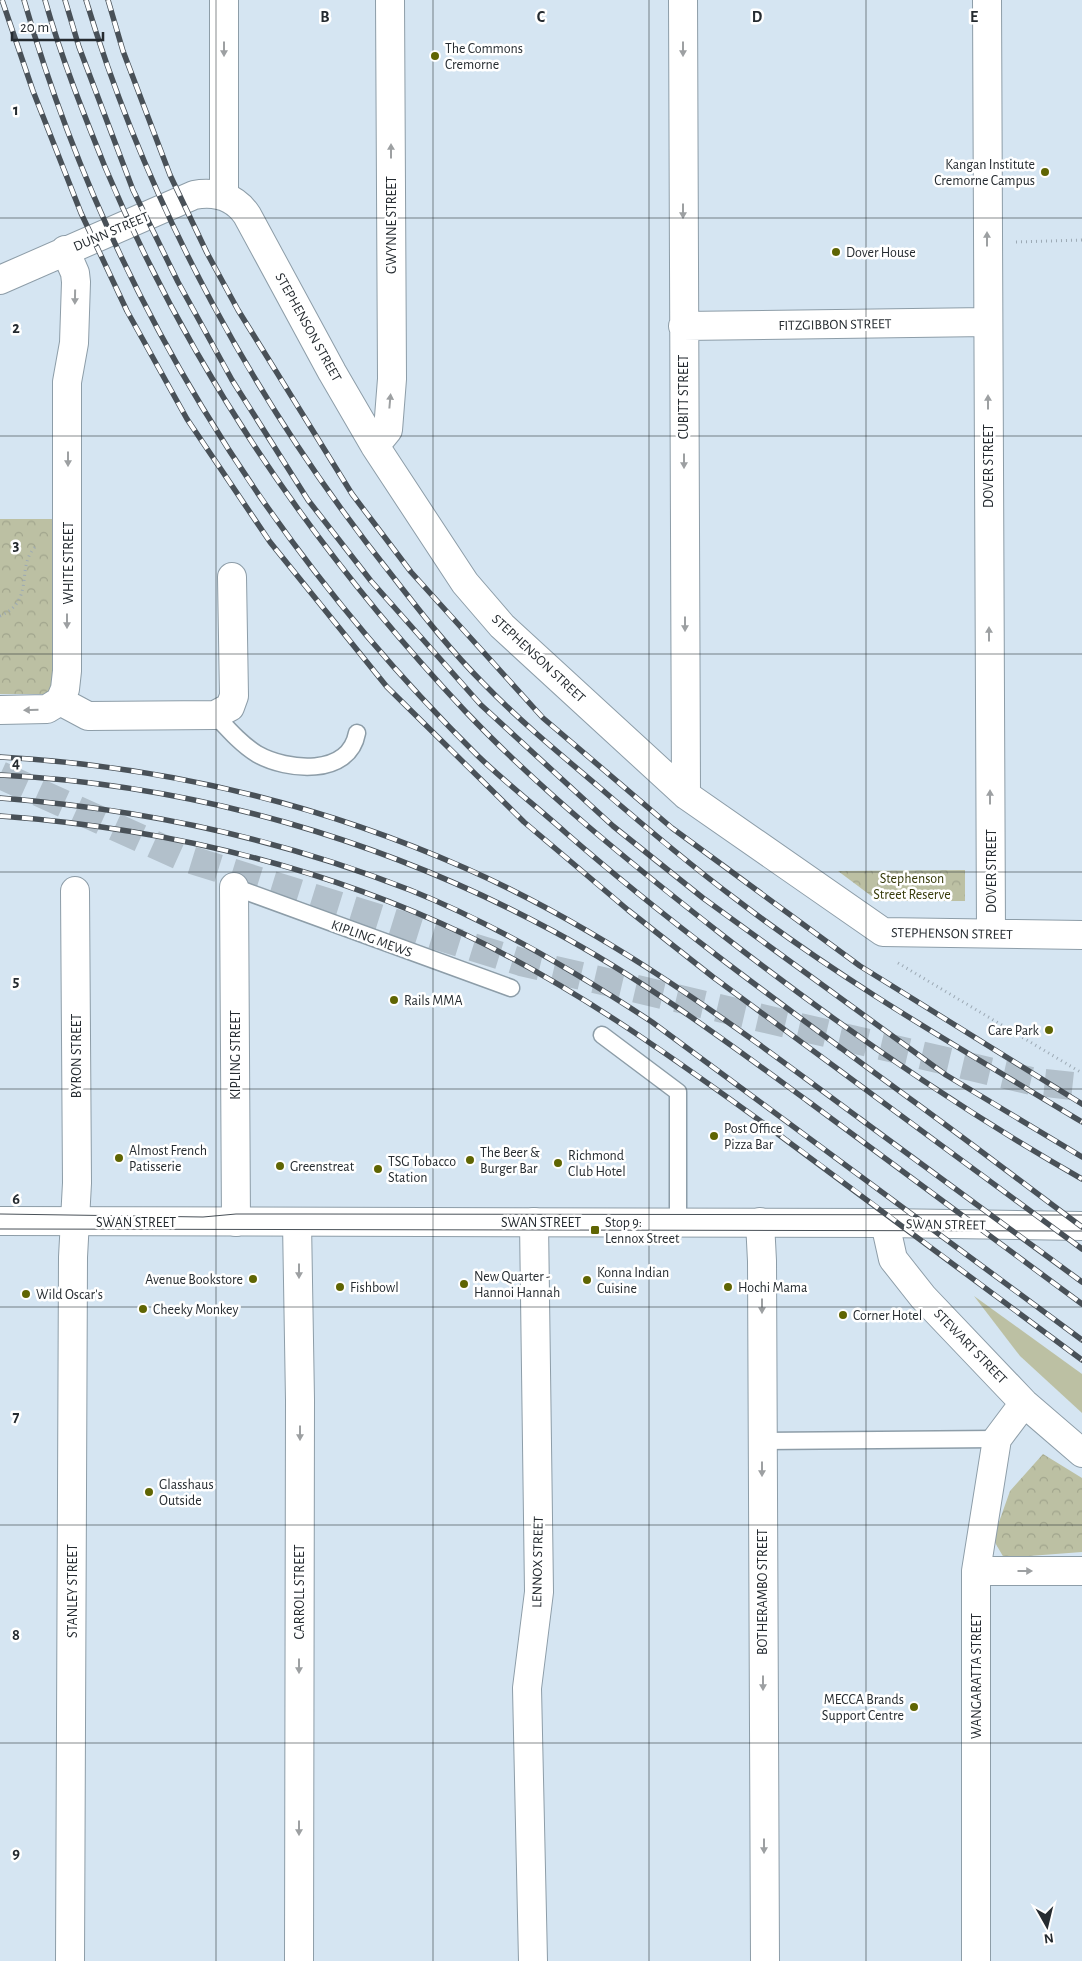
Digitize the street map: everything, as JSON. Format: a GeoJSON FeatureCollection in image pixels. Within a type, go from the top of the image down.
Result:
{"type":"FeatureCollection","features":[{"type":"Feature","properties":{"kind":"street"},"geometry":{"type":"LineString","coordinates":[[224,0],[224,196]]}},
{"type":"Feature","properties":{"kind":"street","name":"GWYNNE STREET"},"geometry":{"type":"LineString","coordinates":[[375,446],[388,430],[392,379],[390,0]]}},
{"type":"Feature","properties":{"kind":"street","name":"CUBITT STREET"},"geometry":{"type":"LineString","coordinates":[[682,0],[686,794]]}},
{"type":"Feature","properties":{"kind":"street","name":"DOVER STREET"},"geometry":{"type":"LineString","coordinates":[[987,0],[991,933]]}},
{"type":"Feature","properties":{"kind":"street","name":"DUNN STREET"},"geometry":{"type":"LineString","coordinates":[[0,280],[194,195],[210,193],[224,196]]}},
{"type":"Feature","properties":{"kind":"street","name":"STEPHENSON STREET"},"geometry":{"type":"LineString","coordinates":[[224,196],[241,206],[248,215],[332,372],[375,446],[465,583],[502,626],[686,794],[883,932],[1082,935]]}},
{"type":"Feature","properties":{"kind":"street","name":"WHITE STREET"},"geometry":{"type":"LineString","coordinates":[[60,701],[65,689],[67,671],[67,382],[74,343],[76,282],[75,273],[65,250]]}},
{"type":"Feature","properties":{"kind":"street","name":"FITZGIBBON STREET"},"geometry":{"type":"LineString","coordinates":[[683,326],[988,322]]}},
{"type":"Feature","properties":{"kind":"street"},"geometry":{"type":"LineString","coordinates":[[0,710],[47,709],[60,701],[88,716],[222,711],[234,696],[232,577]]}},
{"type":"Feature","properties":{"kind":"street","name":"KIPLING STREET"},"geometry":{"type":"LineString","coordinates":[[234,887],[236,1222]]}},
{"type":"Feature","properties":{"kind":"street","name":"BYRON STREET"},"geometry":{"type":"LineString","coordinates":[[75,891],[77,1183],[75,1222]]}},
{"type":"Feature","properties":{"kind":"street","name":"SWAN STREET"},"geometry":{"type":"LineString","coordinates":[[0,1221],[760,1222],[1082,1226]]}},
{"type":"Feature","properties":{"kind":"street","name":"STANLEY STREET"},"geometry":{"type":"LineString","coordinates":[[70,1961],[73,1257],[75,1222]]}},
{"type":"Feature","properties":{"kind":"street","name":"CARROLL STREET"},"geometry":{"type":"LineString","coordinates":[[297,1222],[300,1400],[299,1961]]}},
{"type":"Feature","properties":{"kind":"street","name":"LENNOX STREET"},"geometry":{"type":"LineString","coordinates":[[533,1961],[527,1688],[539,1592],[534,1222]]}},
{"type":"Feature","properties":{"kind":"street","name":"BOTHERAMBO STREET"},"geometry":{"type":"LineString","coordinates":[[760,1222],[762,1260],[761,1442],[765,1961]]}},
{"type":"Feature","properties":{"kind":"street","name":"STEWART STREET"},"geometry":{"type":"LineString","coordinates":[[885,1223],[893,1259],[923,1297],[1024,1403],[1082,1453]]}},
{"type":"Feature","properties":{"kind":"street","name":"WANGARATTA STREET"},"geometry":{"type":"LineString","coordinates":[[976,1961],[976,1570],[997,1439],[1024,1403]]}},
{"type":"Feature","properties":{"kind":"street"},"geometry":{"type":"LineString","coordinates":[[976,1570],[1082,1571]]}},
{"type":"Feature","properties":{"kind":"lane"},"geometry":{"type":"LineString","coordinates":[[222,711],[240,741],[256,753],[272,761],[289,765],[324,765],[339,761],[350,750],[357,733]]}},
{"type":"Feature","properties":{"kind":"lane","name":"KIPLING MEWS"},"geometry":{"type":"LineString","coordinates":[[234,887],[511,988]]}},
{"type":"Feature","properties":{"kind":"lane"},"geometry":{"type":"LineString","coordinates":[[602,1035],[678,1092],[678,1222]]}},
{"type":"Feature","properties":{"kind":"lane"},"geometry":{"type":"LineString","coordinates":[[761,1442],[997,1439]]}},
{"type":"Feature","properties":{"kind":"path"},"geometry":{"type":"LineString","coordinates":[[1015,242],[1082,240]]}},
{"type":"Feature","properties":{"kind":"path"},"geometry":{"type":"LineString","coordinates":[[0,616],[17,604],[24,590],[30,552],[42,541]]}},
{"type":"Feature","properties":{"kind":"path"},"geometry":{"type":"LineString","coordinates":[[895,961],[1082,1072]]}},
{"type":"Feature","properties":{"kind":"green space"},"geometry":{"type":"Polygon","coordinates":[[[0,519],[62,519],[62,694],[0,694],[0,519]]]}},
{"type":"Feature","properties":{"kind":"green space","name":"Stephenson Street Reserve"},"geometry":{"type":"Polygon","coordinates":[[[965,870],[965,901],[878,901],[838,871],[965,870]]]}},
{"type":"Feature","properties":{"kind":"green space"},"geometry":{"type":"Polygon","coordinates":[[[974,1296],[1082,1374],[1082,1413],[1020,1356],[974,1296]]]}},
{"type":"Feature","properties":{"kind":"green space"},"geometry":{"type":"Polygon","coordinates":[[[1043,1454],[1082,1478],[1082,1552],[1004,1558],[993,1539],[1010,1491],[1043,1454]]]}},
{"type":"Feature","properties":{"kind":"tunnel"},"geometry":{"type":"LineString","coordinates":[[0,775],[182,857],[521,962],[1036,1082],[1082,1087]]}},
{"type":"Feature","properties":{"kind":"tram line"},"geometry":{"type":"LineString","coordinates":[[0,1214],[203,1217],[236,1214],[1082,1215]]}},
{"type":"Feature","properties":{"kind":"tram line"},"geometry":{"type":"LineString","coordinates":[[0,1229],[1082,1231]]}},
{"type":"Feature","properties":{"kind":"railway"},"geometry":{"type":"LineString","coordinates":[[2,0],[33,91],[81,213],[127,311],[187,419],[270,542],[387,687],[524,822],[628,910],[713,977],[1082,1249]]}},
{"type":"Feature","properties":{"kind":"railway"},"geometry":{"type":"LineString","coordinates":[[24,0],[59,107],[100,210],[148,311],[202,407],[263,500],[329,590],[401,675],[478,756],[607,868],[778,1001],[1082,1227]]}},
{"type":"Feature","properties":{"kind":"railway"},"geometry":{"type":"LineString","coordinates":[[45,0],[65,63],[105,167],[139,242],[176,315],[217,386],[261,455],[357,587],[410,650],[465,711],[525,770],[589,827],[721,934],[808,1000],[897,1063],[988,1123],[1082,1179]]}},
{"type":"Feature","properties":{"kind":"railway"},"geometry":{"type":"LineString","coordinates":[[65,0],[79,47],[133,190],[178,282],[232,380],[308,500],[371,581],[481,705],[613,826],[703,898],[946,1075],[1082,1157]]}},
{"type":"Feature","properties":{"kind":"railway"},"geometry":{"type":"LineString","coordinates":[[86,0],[112,78],[141,154],[175,230],[212,303],[253,375],[297,445],[344,513],[415,605],[460,659],[540,737],[667,845],[737,900],[820,960],[863,988],[1082,1122]]}},
{"type":"Feature","properties":{"kind":"railway"},"geometry":{"type":"LineString","coordinates":[[108,0],[123,51],[170,175],[207,253],[238,310],[352,494],[411,572],[543,718],[672,828],[860,966],[1082,1104]]}},
{"type":"Feature","properties":{"kind":"railway"},"geometry":{"type":"LineString","coordinates":[[0,757],[119,769],[237,791],[353,824],[465,868],[518,893],[620,950],[717,1015],[1082,1282]]}},
{"type":"Feature","properties":{"kind":"railway"},"geometry":{"type":"LineString","coordinates":[[0,775],[72,781],[144,791],[215,804],[285,822],[354,844],[422,869],[488,898],[587,950],[684,1012],[1082,1304]]}},
{"type":"Feature","properties":{"kind":"railway"},"geometry":{"type":"LineString","coordinates":[[0,798],[53,803],[157,818],[260,841],[310,855],[410,890],[473,918],[564,967],[652,1022],[1082,1340]]}},
{"type":"Feature","properties":{"kind":"railway"},"geometry":{"type":"LineString","coordinates":[[0,816],[120,830],[180,840],[239,854],[297,870],[354,889],[410,910],[466,935],[543,975],[617,1021],[688,1069],[1082,1360]]}},
{"type":"Feature","properties":{"kind":"place","name":"The Commons Cremorne"},"geometry":{"type":"Point","coordinates":[435,56]}},
{"type":"Feature","properties":{"kind":"place","name":"Kangan Institute Cremorne Campus"},"geometry":{"type":"Point","coordinates":[1045,172]}},
{"type":"Feature","properties":{"kind":"place","name":"Dover House"},"geometry":{"type":"Point","coordinates":[836,252]}},
{"type":"Feature","properties":{"kind":"place","name":"Rails MMA"},"geometry":{"type":"Point","coordinates":[394,1000]}},
{"type":"Feature","properties":{"kind":"place","name":"Care Park"},"geometry":{"type":"Point","coordinates":[1049,1030]}},
{"type":"Feature","properties":{"kind":"place","name":"Post Office Pizza Bar"},"geometry":{"type":"Point","coordinates":[714,1136]}},
{"type":"Feature","properties":{"kind":"place","name":"Almost French Patisserie"},"geometry":{"type":"Point","coordinates":[119,1158]}},
{"type":"Feature","properties":{"kind":"place","name":"The Beer & Burger Bar"},"geometry":{"type":"Point","coordinates":[470,1160]}},
{"type":"Feature","properties":{"kind":"place","name":"Richmond Club Hotel"},"geometry":{"type":"Point","coordinates":[558,1163]}},
{"type":"Feature","properties":{"kind":"place","name":"Greenstreat"},"geometry":{"type":"Point","coordinates":[280,1166]}},
{"type":"Feature","properties":{"kind":"place","name":"TSG Tobacco Station"},"geometry":{"type":"Point","coordinates":[378,1169]}},
{"type":"Feature","properties":{"kind":"place","name":"Stop 9: Lennox Street"},"geometry":{"type":"Point","coordinates":[595,1230]}},
{"type":"Feature","properties":{"kind":"place","name":"Avenue Bookstore"},"geometry":{"type":"Point","coordinates":[253,1279]}},
{"type":"Feature","properties":{"kind":"place","name":"Konna Indian Cuisine"},"geometry":{"type":"Point","coordinates":[587,1280]}},
{"type":"Feature","properties":{"kind":"place","name":"New Quarter - Hannoi Hannah"},"geometry":{"type":"Point","coordinates":[464,1284]}},
{"type":"Feature","properties":{"kind":"place","name":"Fishbowl"},"geometry":{"type":"Point","coordinates":[340,1287]}},
{"type":"Feature","properties":{"kind":"place","name":"Hochi Mama"},"geometry":{"type":"Point","coordinates":[728,1287]}},
{"type":"Feature","properties":{"kind":"place","name":"Wild Oscar's"},"geometry":{"type":"Point","coordinates":[26,1294]}},
{"type":"Feature","properties":{"kind":"place","name":"Cheeky Monkey"},"geometry":{"type":"Point","coordinates":[143,1309]}},
{"type":"Feature","properties":{"kind":"place","name":"Corner Hotel"},"geometry":{"type":"Point","coordinates":[843,1315]}},
{"type":"Feature","properties":{"kind":"place","name":"Glasshaus Outside"},"geometry":{"type":"Point","coordinates":[149,1492]}},
{"type":"Feature","properties":{"kind":"place","name":"MECCA Brands Support Centre"},"geometry":{"type":"Point","coordinates":[914,1707]}}]}
